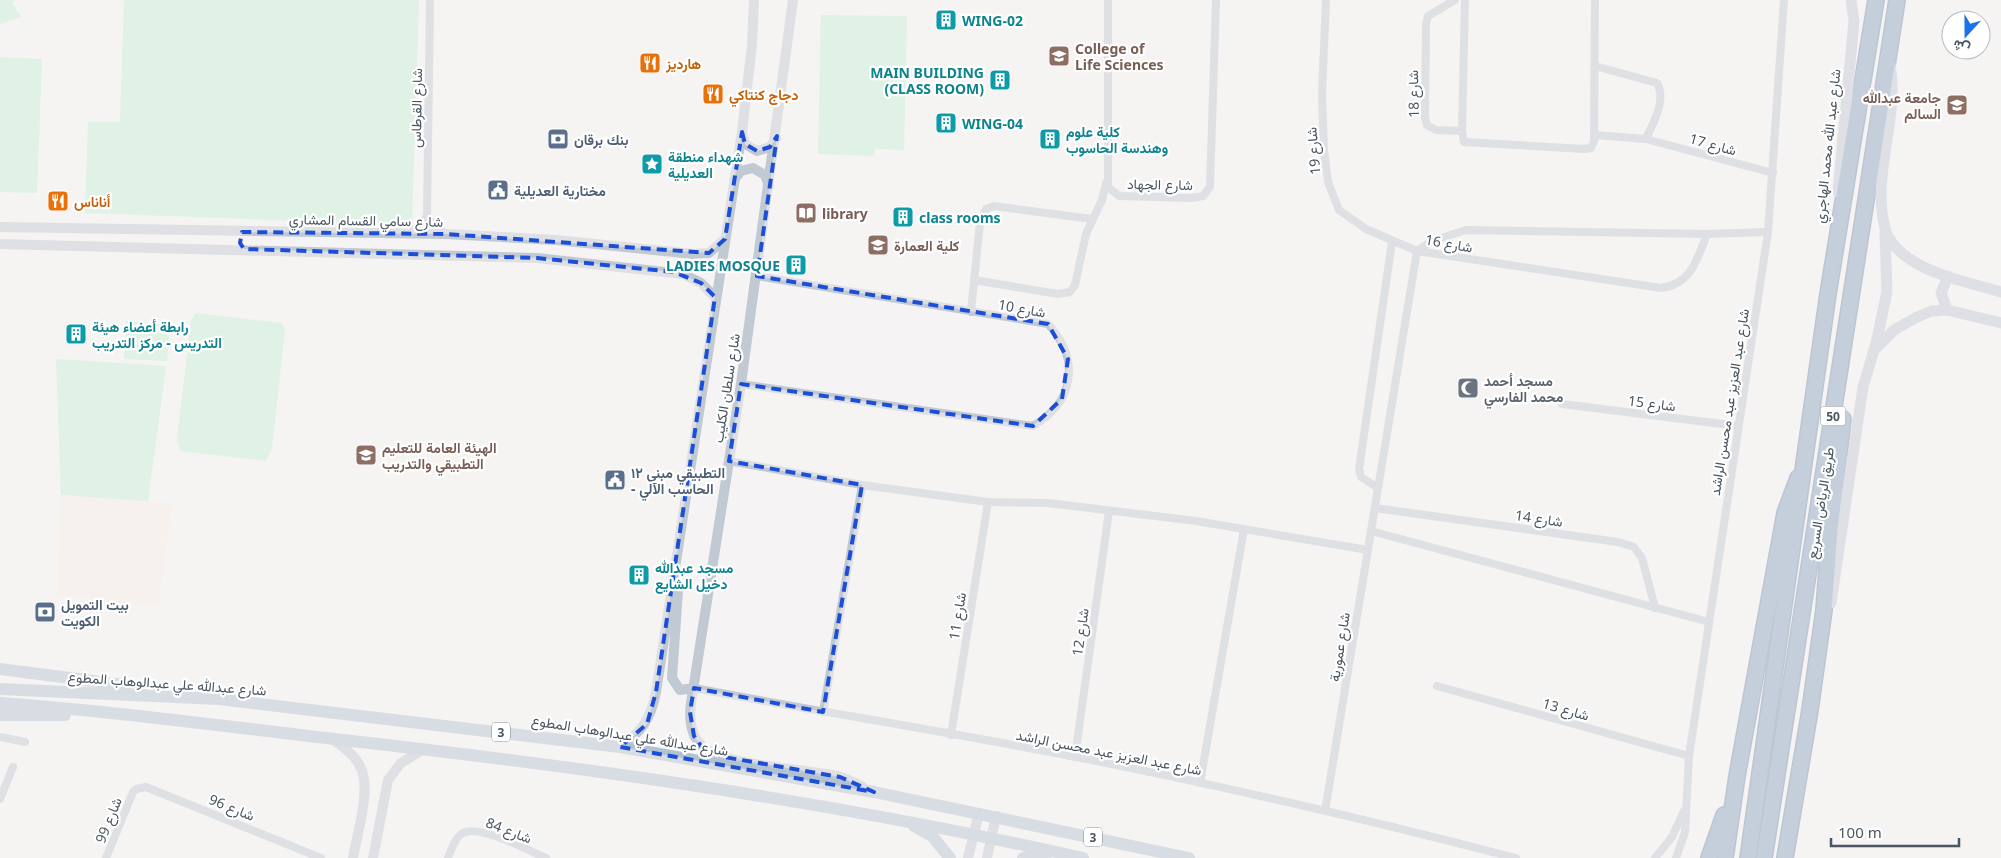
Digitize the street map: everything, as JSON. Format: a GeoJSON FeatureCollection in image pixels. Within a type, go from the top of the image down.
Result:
{"type":"FeatureCollection","features":[{"type":"Feature","properties":{"kind":"highway","name":"طريق الرياض السريع"},"geometry":{"type":"LineString","coordinates":[[1748,858],[1828,294],[1876,0]]}},
{"type":"Feature","properties":{"kind":"highway","name":"طريق الرياض السريع"},"geometry":{"type":"LineString","coordinates":[[1764,858],[1890,60],[1897,0]]}},
{"type":"Feature","properties":{"kind":"highway"},"geometry":{"type":"LineString","coordinates":[[1786,855],[1824,610],[1830,530],[1850,370],[1847,331]]}},
{"type":"Feature","properties":{"kind":"highway"},"geometry":{"type":"LineString","coordinates":[[1724,858],[1785,513],[1790,494],[1805,463]]}},
{"type":"Feature","properties":{"kind":"highway"},"geometry":{"type":"LineString","coordinates":[[1709,858],[1737,776]]}},
{"type":"Feature","properties":{"kind":"main road","name":"شارع عبد الله محمد الهاجري"},"geometry":{"type":"LineString","coordinates":[[1828,294],[1854,21],[1851,0]]}},
{"type":"Feature","properties":{"kind":"main road"},"geometry":{"type":"LineString","coordinates":[[1810,710],[1824,647],[1862,386],[1874,350],[1887,292],[1882,183],[1894,83],[1890,60]]}},
{"type":"Feature","properties":{"kind":"main road"},"geometry":{"type":"LineString","coordinates":[[1885,229],[1896,248],[1927,269],[2001,292]]}},
{"type":"Feature","properties":{"kind":"main road"},"geometry":{"type":"LineString","coordinates":[[1947,310],[1941,293],[1948,276]]}},
{"type":"Feature","properties":{"kind":"main road"},"geometry":{"type":"LineString","coordinates":[[1874,350],[1887,335],[1917,317],[1932,311],[1947,310],[2001,323]]}},
{"type":"Feature","properties":{"kind":"main road"},"geometry":{"type":"LineString","coordinates":[[0,669],[70,676],[219,699]]}},
{"type":"Feature","properties":{"kind":"main road","name":"شارع عبدالله علي عبدالوهاب المطوع"},"geometry":{"type":"LineString","coordinates":[[0,688],[219,699],[620,747],[874,792],[996,816],[1189,858]]}},
{"type":"Feature","properties":{"kind":"main road","name":"3"},"geometry":{"type":"LineString","coordinates":[[0,703],[109,711],[561,766],[900,820],[1083,858]]}},
{"type":"Feature","properties":{"kind":"main road"},"geometry":{"type":"LineString","coordinates":[[0,715],[75,715],[109,711]]}},
{"type":"Feature","properties":{"kind":"main road"},"geometry":{"type":"LineString","coordinates":[[900,820],[932,836],[950,858]]}},
{"type":"Feature","properties":{"kind":"main road"},"geometry":{"type":"LineString","coordinates":[[1023,858],[1047,853],[1065,854]]}},
{"type":"Feature","properties":{"kind":"street","name":"شارع القرطاس"},"geometry":{"type":"LineString","coordinates":[[426,216],[430,0]]}},
{"type":"Feature","properties":{"kind":"street","name":"شارع سلطان الكليب"},"geometry":{"type":"LineString","coordinates":[[620,747],[635,737],[647,724],[653,706],[694,454],[715,297],[742,132],[752,45],[754,0]]}},
{"type":"Feature","properties":{"kind":"street","name":"شارع سلطان الكليب"},"geometry":{"type":"LineString","coordinates":[[793,0],[757,276],[694,688],[691,723],[694,736],[701,746],[710,752],[732,759],[840,777],[874,792]]}},
{"type":"Feature","properties":{"kind":"street"},"geometry":{"type":"LineString","coordinates":[[974,280],[1058,294],[1070,292],[1075,285],[1086,234],[1102,200],[1106,183],[1108,0]]}},
{"type":"Feature","properties":{"kind":"street","name":"شارع الجهاد"},"geometry":{"type":"LineString","coordinates":[[1106,183],[1112,192],[1119,196],[1192,198],[1201,197],[1208,190],[1216,0]]}},
{"type":"Feature","properties":{"kind":"street","name":"شارع 19"},"geometry":{"type":"LineString","coordinates":[[1326,0],[1322,94],[1324,150],[1328,182],[1339,210],[1366,229],[1392,242],[1417,251]]}},
{"type":"Feature","properties":{"kind":"street","name":"شارع 18"},"geometry":{"type":"LineString","coordinates":[[1455,0],[1428,16],[1426,24],[1425,117],[1426,125],[1432,129],[1462,131]]}},
{"type":"Feature","properties":{"kind":"street"},"geometry":{"type":"LineString","coordinates":[[1465,0],[1462,140],[1468,143],[1584,149],[1591,148],[1594,135],[1595,0]]}},
{"type":"Feature","properties":{"kind":"street","name":"شارع عبد العزيز عبد محسن الراشد"},"geometry":{"type":"LineString","coordinates":[[1676,858],[1685,832],[1689,756],[1768,232],[1774,173],[1784,0]]}},
{"type":"Feature","properties":{"kind":"street"},"geometry":{"type":"LineString","coordinates":[[1595,66],[1656,83],[1661,90],[1662,100],[1646,139]]}},
{"type":"Feature","properties":{"kind":"street"},"geometry":{"type":"LineString","coordinates":[[742,132],[745,144],[757,151],[770,148],[776,136]]}},
{"type":"Feature","properties":{"kind":"street","name":"شارع 17"},"geometry":{"type":"LineString","coordinates":[[1594,135],[1646,139],[1774,173]]}},
{"type":"Feature","properties":{"kind":"street"},"geometry":{"type":"LineString","coordinates":[[734,182],[741,171],[754,168],[765,175],[769,187]]}},
{"type":"Feature","properties":{"kind":"street"},"geometry":{"type":"LineString","coordinates":[[971,312],[980,222],[983,213],[989,207],[1092,219]]}},
{"type":"Feature","properties":{"kind":"street"},"geometry":{"type":"LineString","coordinates":[[407,234],[418,227],[426,216],[435,227],[446,234]]}},
{"type":"Feature","properties":{"kind":"street","name":"شارع سامي القسام المشاري"},"geometry":{"type":"LineString","coordinates":[[0,227],[222,232],[446,234],[541,239],[676,253],[709,253],[725,239]]}},
{"type":"Feature","properties":{"kind":"street","name":"شارع 16"},"geometry":{"type":"LineString","coordinates":[[1417,251],[1432,241],[1466,230],[1707,234],[1768,232]]}},
{"type":"Feature","properties":{"kind":"street"},"geometry":{"type":"LineString","coordinates":[[221,248],[225,239],[222,232]]}},
{"type":"Feature","properties":{"kind":"street"},"geometry":{"type":"LineString","coordinates":[[242,232],[240,239],[244,249]]}},
{"type":"Feature","properties":{"kind":"street","name":"شارع 16"},"geometry":{"type":"LineString","coordinates":[[1417,251],[1661,288],[1675,286],[1687,277],[1707,234]]}},
{"type":"Feature","properties":{"kind":"street"},"geometry":{"type":"LineString","coordinates":[[1378,488],[1361,478],[1359,468],[1392,242]]}},
{"type":"Feature","properties":{"kind":"street"},"geometry":{"type":"LineString","coordinates":[[0,244],[221,248],[538,258],[684,274],[702,282],[715,297]]}},
{"type":"Feature","properties":{"kind":"street","name":"شارع عمورية"},"geometry":{"type":"LineString","coordinates":[[1325,811],[1417,251]]}},
{"type":"Feature","properties":{"kind":"street"},"geometry":{"type":"LineString","coordinates":[[674,272],[679,263],[676,253]]}},
{"type":"Feature","properties":{"kind":"street","name":"شارع 10"},"geometry":{"type":"LineString","coordinates":[[741,384],[1032,426],[1044,419],[1062,399],[1070,373],[1066,353],[1058,334],[1048,324],[757,276]]}},
{"type":"Feature","properties":{"kind":"street","name":"شارع 15"},"geometry":{"type":"LineString","coordinates":[[1562,404],[1738,426]]}},
{"type":"Feature","properties":{"kind":"street"},"geometry":{"type":"LineString","coordinates":[[729,461],[862,485],[988,502],[1048,503],[1244,529],[1368,550]]}},
{"type":"Feature","properties":{"kind":"street"},"geometry":{"type":"LineString","coordinates":[[823,712],[862,485]]}},
{"type":"Feature","properties":{"kind":"street","name":"شارع 11"},"geometry":{"type":"LineString","coordinates":[[951,735],[988,502]]}},
{"type":"Feature","properties":{"kind":"street","name":"شارع 14"},"geometry":{"type":"LineString","coordinates":[[1375,508],[1618,542],[1634,547],[1642,558],[1655,608]]}},
{"type":"Feature","properties":{"kind":"street","name":"شارع 12"},"geometry":{"type":"LineString","coordinates":[[1075,757],[1109,511]]}},
{"type":"Feature","properties":{"kind":"street"},"geometry":{"type":"LineString","coordinates":[[1200,783],[1244,529]]}},
{"type":"Feature","properties":{"kind":"street"},"geometry":{"type":"LineString","coordinates":[[1371,531],[1709,622]]}},
{"type":"Feature","properties":{"kind":"street"},"geometry":{"type":"LineString","coordinates":[[679,544],[677,630],[672,678],[680,690],[694,688]]}},
{"type":"Feature","properties":{"kind":"street","name":"شارع 13"},"geometry":{"type":"LineString","coordinates":[[1437,686],[1689,756]]}},
{"type":"Feature","properties":{"kind":"street","name":"شارع عبد العزيز عبد محسن الراشد"},"geometry":{"type":"LineString","coordinates":[[694,688],[1075,757],[1325,811],[1516,858]]}},
{"type":"Feature","properties":{"kind":"street"},"geometry":{"type":"LineString","coordinates":[[0,737],[25,742]]}},
{"type":"Feature","properties":{"kind":"street"},"geometry":{"type":"LineString","coordinates":[[331,739],[348,750],[362,767],[365,779],[363,803],[353,858]]}},
{"type":"Feature","properties":{"kind":"street"},"geometry":{"type":"LineString","coordinates":[[373,858],[388,780],[401,763],[424,749]]}},
{"type":"Feature","properties":{"kind":"street"},"geometry":{"type":"LineString","coordinates":[[0,799],[13,767]]}},
{"type":"Feature","properties":{"kind":"street","name":"شارع 96"},"geometry":{"type":"LineString","coordinates":[[133,792],[141,787],[154,788],[321,858]]}},
{"type":"Feature","properties":{"kind":"street","name":"شارع 99"},"geometry":{"type":"LineString","coordinates":[[106,858],[133,792]]}},
{"type":"Feature","properties":{"kind":"street"},"geometry":{"type":"LineString","coordinates":[[363,803],[370,799],[382,805]]}},
{"type":"Feature","properties":{"kind":"street","name":"شارع عبد العزيز عبد محسن الراشد"},"geometry":{"type":"LineString","coordinates":[[1654,858],[1672,837],[1686,806]]}},
{"type":"Feature","properties":{"kind":"street"},"geometry":{"type":"LineString","coordinates":[[968,858],[978,813]]}},
{"type":"Feature","properties":{"kind":"street"},"geometry":{"type":"LineString","coordinates":[[987,858],[996,816]]}},
{"type":"Feature","properties":{"kind":"street","name":"شارع 84"},"geometry":{"type":"LineString","coordinates":[[448,858],[461,834],[474,830],[529,855],[546,858]]}},
{"type":"Feature","properties":{"kind":"highlighted area"},"geometry":{"type":"Polygon","coordinates":[[[742,132],[745,144],[757,151],[770,147],[777,136],[757,276],[1048,324],[1068,359],[1062,399],[1033,426],[741,384],[729,461],[862,485],[823,712],[694,688],[690,712],[694,736],[701,746],[724,757],[840,777],[874,792],[620,747],[647,724],[656,692],[715,297],[701,283],[674,272],[537,258],[244,249],[240,243],[242,232],[446,234],[709,253],[725,239],[742,132]]]}},
{"type":"Feature","properties":{"kind":"green space"},"geometry":{"type":"Polygon","coordinates":[[[0,0],[15,0],[12,2],[21,17],[0,24],[0,0]]]}},
{"type":"Feature","properties":{"kind":"green space"},"geometry":{"type":"Polygon","coordinates":[[[124,0],[419,0],[412,225],[85,213],[88,122],[120,122],[124,0]]]}},
{"type":"Feature","properties":{"kind":"green space"},"geometry":{"type":"Polygon","coordinates":[[[821,15],[907,16],[904,150],[875,149],[874,156],[818,154],[821,15]]]}},
{"type":"Feature","properties":{"kind":"green space"},"geometry":{"type":"Polygon","coordinates":[[[0,57],[42,59],[37,193],[0,192],[0,57]]]}},
{"type":"Feature","properties":{"kind":"green space"},"geometry":{"type":"Polygon","coordinates":[[[195,313],[281,323],[285,329],[272,449],[266,461],[180,451],[177,439],[191,321],[195,313]]]}},
{"type":"Feature","properties":{"kind":"green space"},"geometry":{"type":"Polygon","coordinates":[[[126,321],[170,325],[167,361],[124,359],[126,321]]]}},
{"type":"Feature","properties":{"kind":"green space"},"geometry":{"type":"Polygon","coordinates":[[[56,359],[166,366],[148,502],[61,495],[56,359]]]}},
{"type":"Feature","properties":{"kind":"sand"},"geometry":{"type":"Polygon","coordinates":[[[61,495],[172,503],[158,605],[57,595],[61,495]]]}},
{"type":"Feature","properties":{"kind":"place","name":"WING-02"},"geometry":{"type":"Point","coordinates":[946,20]}},
{"type":"Feature","properties":{"kind":"place","name":"College of Life Sciences"},"geometry":{"type":"Point","coordinates":[1059,56]}},
{"type":"Feature","properties":{"kind":"place","name":"هارديز"},"geometry":{"type":"Point","coordinates":[650,63]}},
{"type":"Feature","properties":{"kind":"place","name":"MAIN BUILDING (CLASS ROOM)"},"geometry":{"type":"Point","coordinates":[1000,80]}},
{"type":"Feature","properties":{"kind":"place","name":"دجاج كنتاكي"},"geometry":{"type":"Point","coordinates":[713,94]}},
{"type":"Feature","properties":{"kind":"place","name":"جامعة عبدالله السالم"},"geometry":{"type":"Point","coordinates":[1957,105]}},
{"type":"Feature","properties":{"kind":"place","name":"WING-04"},"geometry":{"type":"Point","coordinates":[946,123]}},
{"type":"Feature","properties":{"kind":"place","name":"بنك برقان"},"geometry":{"type":"Point","coordinates":[558,139]}},
{"type":"Feature","properties":{"kind":"place","name":"كلية علوم وهندسة الحاسوب"},"geometry":{"type":"Point","coordinates":[1050,139]}},
{"type":"Feature","properties":{"kind":"place","name":"شهداء منطقة العديلية"},"geometry":{"type":"Point","coordinates":[652,164]}},
{"type":"Feature","properties":{"kind":"place","name":"مختارية العديلية"},"geometry":{"type":"Point","coordinates":[498,190]}},
{"type":"Feature","properties":{"kind":"place","name":"أناناس"},"geometry":{"type":"Point","coordinates":[58,201]}},
{"type":"Feature","properties":{"kind":"place","name":"library"},"geometry":{"type":"Point","coordinates":[806,213]}},
{"type":"Feature","properties":{"kind":"place","name":"class rooms"},"geometry":{"type":"Point","coordinates":[903,217]}},
{"type":"Feature","properties":{"kind":"place","name":"كلية العمارة"},"geometry":{"type":"Point","coordinates":[878,245]}},
{"type":"Feature","properties":{"kind":"place","name":"LADIES MOSQUE"},"geometry":{"type":"Point","coordinates":[796,265]}},
{"type":"Feature","properties":{"kind":"place","name":"رابطة أعضاء هيئة التدريس - مركز التدريب"},"geometry":{"type":"Point","coordinates":[76,334]}},
{"type":"Feature","properties":{"kind":"place","name":"مسجد أحمد محمد الفارسي"},"geometry":{"type":"Point","coordinates":[1468,388]}},
{"type":"Feature","properties":{"kind":"place","name":"الهيئة العامة للتعليم التطبيقي والتدريب"},"geometry":{"type":"Point","coordinates":[366,455]}},
{"type":"Feature","properties":{"kind":"place","name":"التطبيقي مبنى ١٢ - الحاسب الآلي"},"geometry":{"type":"Point","coordinates":[615,480]}},
{"type":"Feature","properties":{"kind":"place","name":"مسجد عبدالله دخيل الشايع"},"geometry":{"type":"Point","coordinates":[639,575]}},
{"type":"Feature","properties":{"kind":"place","name":"بيت التمويل الكويت"},"geometry":{"type":"Point","coordinates":[45,612]}}]}
